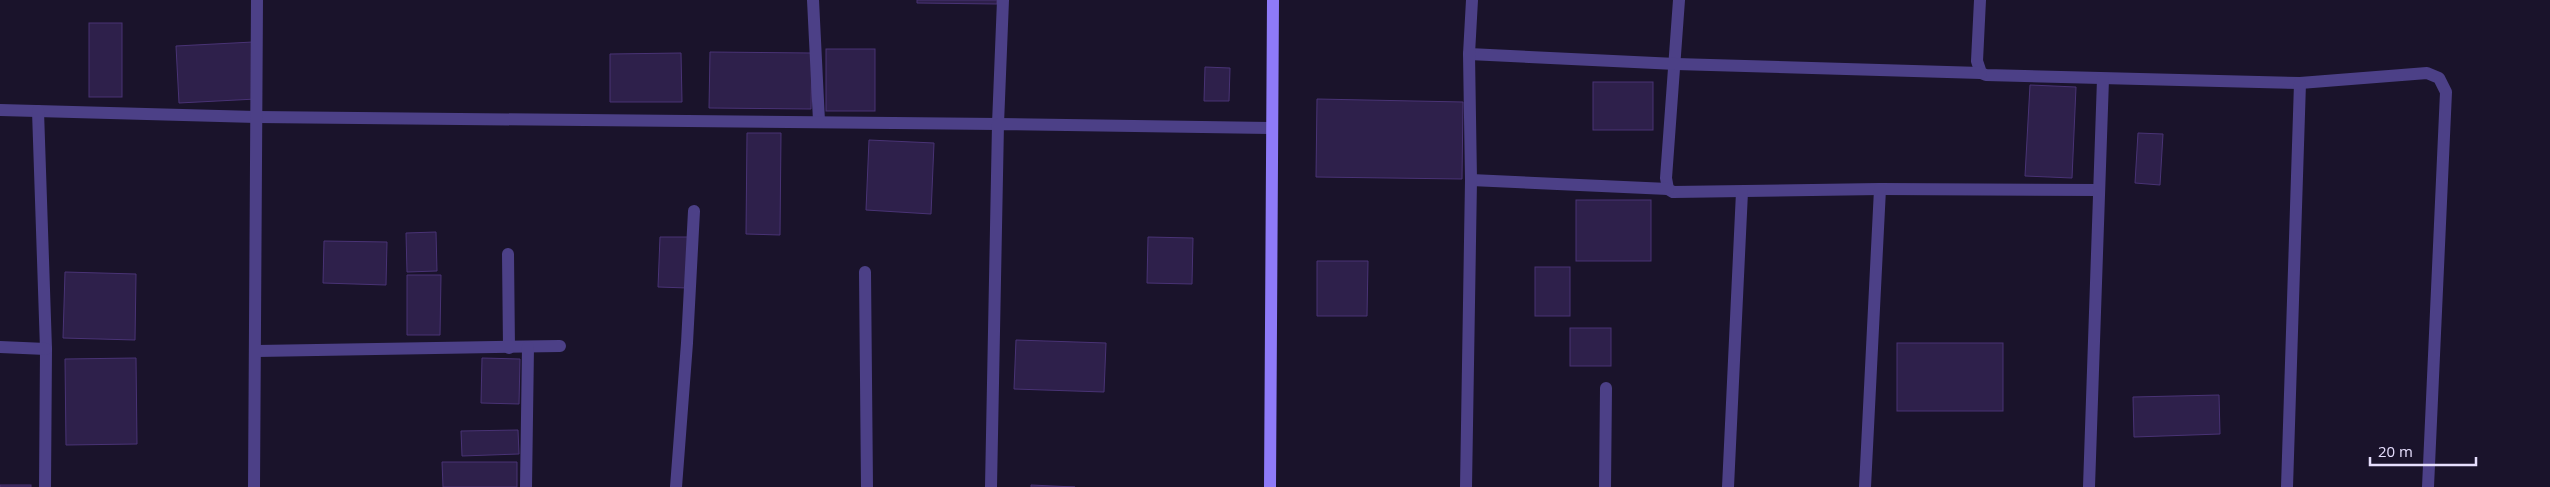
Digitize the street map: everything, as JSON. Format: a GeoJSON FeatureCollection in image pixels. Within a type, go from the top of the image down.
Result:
{"type":"FeatureCollection","features":[{"type":"Feature","properties":{"kind":"street"},"geometry":{"type":"LineString","coordinates":[[254,487],[257,351],[257,0]]}},
{"type":"Feature","properties":{"kind":"street"},"geometry":{"type":"LineString","coordinates":[[813,0],[819,121]]}},
{"type":"Feature","properties":{"kind":"street"},"geometry":{"type":"LineString","coordinates":[[991,487],[998,124],[1003,0]]}},
{"type":"Feature","properties":{"kind":"street"},"geometry":{"type":"LineString","coordinates":[[1270,487],[1270,128],[1273,0]]}},
{"type":"Feature","properties":{"kind":"street"},"geometry":{"type":"LineString","coordinates":[[1466,487],[1471,180],[1469,54],[1472,0]]}},
{"type":"Feature","properties":{"kind":"street"},"geometry":{"type":"LineString","coordinates":[[1668,189],[1666,178],[1676,64],[1679,0]]}},
{"type":"Feature","properties":{"kind":"street"},"geometry":{"type":"LineString","coordinates":[[1980,0],[1977,61],[1981,72]]}},
{"type":"Feature","properties":{"kind":"street"},"geometry":{"type":"LineString","coordinates":[[1469,54],[1676,64],[1981,72],[1993,76],[2103,79],[2300,83],[2426,73],[2440,78],[2446,92],[2428,487]]}},
{"type":"Feature","properties":{"kind":"street"},"geometry":{"type":"LineString","coordinates":[[2089,487],[2103,79]]}},
{"type":"Feature","properties":{"kind":"street"},"geometry":{"type":"LineString","coordinates":[[2287,487],[2300,83]]}},
{"type":"Feature","properties":{"kind":"street"},"geometry":{"type":"LineString","coordinates":[[0,110],[258,117],[819,121],[1270,128]]}},
{"type":"Feature","properties":{"kind":"street"},"geometry":{"type":"LineString","coordinates":[[38,111],[46,349],[45,487]]}},
{"type":"Feature","properties":{"kind":"street"},"geometry":{"type":"LineString","coordinates":[[1471,180],[1668,189],[1681,193],[1880,189],[2100,190]]}},
{"type":"Feature","properties":{"kind":"street"},"geometry":{"type":"LineString","coordinates":[[1865,487],[1880,189]]}},
{"type":"Feature","properties":{"kind":"street"},"geometry":{"type":"LineString","coordinates":[[1728,487],[1742,192]]}},
{"type":"Feature","properties":{"kind":"street"},"geometry":{"type":"LineString","coordinates":[[676,487],[687,343],[694,211]]}},
{"type":"Feature","properties":{"kind":"street"},"geometry":{"type":"LineString","coordinates":[[508,254],[509,348]]}},
{"type":"Feature","properties":{"kind":"street"},"geometry":{"type":"LineString","coordinates":[[865,272],[866,487]]}},
{"type":"Feature","properties":{"kind":"street"},"geometry":{"type":"LineString","coordinates":[[257,351],[560,346]]}},
{"type":"Feature","properties":{"kind":"street"},"geometry":{"type":"LineString","coordinates":[[526,487],[528,347]]}},
{"type":"Feature","properties":{"kind":"street"},"geometry":{"type":"LineString","coordinates":[[0,348],[46,349]]}},
{"type":"Feature","properties":{"kind":"street"},"geometry":{"type":"LineString","coordinates":[[1605,487],[1606,388]]}},
{"type":"Feature","properties":{"kind":"building"},"geometry":{"type":"Polygon","coordinates":[[[917,0],[997,0],[997,4],[917,3],[917,0]]]}},
{"type":"Feature","properties":{"kind":"building"},"geometry":{"type":"Polygon","coordinates":[[[89,23],[122,23],[122,97],[89,97],[89,23]]]}},
{"type":"Feature","properties":{"kind":"building"},"geometry":{"type":"Polygon","coordinates":[[[253,42],[256,99],[179,103],[176,46],[253,42]]]}},
{"type":"Feature","properties":{"kind":"building"},"geometry":{"type":"Polygon","coordinates":[[[826,49],[875,49],[875,111],[826,111],[826,49]]]}},
{"type":"Feature","properties":{"kind":"building"},"geometry":{"type":"Polygon","coordinates":[[[710,52],[812,53],[811,109],[709,108],[710,52]]]}},
{"type":"Feature","properties":{"kind":"building"},"geometry":{"type":"Polygon","coordinates":[[[681,53],[682,102],[610,102],[610,54],[681,53]]]}},
{"type":"Feature","properties":{"kind":"building"},"geometry":{"type":"Polygon","coordinates":[[[1205,67],[1230,68],[1229,101],[1204,101],[1205,67]]]}},
{"type":"Feature","properties":{"kind":"building"},"geometry":{"type":"Polygon","coordinates":[[[1593,82],[1653,82],[1653,130],[1593,130],[1593,82]]]}},
{"type":"Feature","properties":{"kind":"building"},"geometry":{"type":"Polygon","coordinates":[[[2030,85],[2076,87],[2072,178],[2025,176],[2030,85]]]}},
{"type":"Feature","properties":{"kind":"building"},"geometry":{"type":"Polygon","coordinates":[[[1317,99],[1463,102],[1462,179],[1316,177],[1317,99]]]}},
{"type":"Feature","properties":{"kind":"building"},"geometry":{"type":"Polygon","coordinates":[[[747,133],[781,133],[780,235],[746,234],[747,133]]]}},
{"type":"Feature","properties":{"kind":"building"},"geometry":{"type":"Polygon","coordinates":[[[2138,133],[2163,134],[2160,185],[2135,183],[2138,133]]]}},
{"type":"Feature","properties":{"kind":"building"},"geometry":{"type":"Polygon","coordinates":[[[869,140],[934,143],[931,214],[866,210],[869,140]]]}},
{"type":"Feature","properties":{"kind":"building"},"geometry":{"type":"Polygon","coordinates":[[[1576,200],[1651,200],[1651,261],[1576,261],[1576,200]]]}},
{"type":"Feature","properties":{"kind":"building"},"geometry":{"type":"Polygon","coordinates":[[[436,232],[437,271],[407,272],[406,233],[436,232]]]}},
{"type":"Feature","properties":{"kind":"building"},"geometry":{"type":"Polygon","coordinates":[[[660,237],[689,237],[688,288],[658,287],[660,237]]]}},
{"type":"Feature","properties":{"kind":"building"},"geometry":{"type":"Polygon","coordinates":[[[1148,237],[1193,238],[1192,284],[1147,283],[1148,237]]]}},
{"type":"Feature","properties":{"kind":"building"},"geometry":{"type":"Polygon","coordinates":[[[324,241],[387,242],[386,285],[323,283],[324,241]]]}},
{"type":"Feature","properties":{"kind":"building"},"geometry":{"type":"Polygon","coordinates":[[[1317,261],[1368,261],[1367,316],[1317,316],[1317,261]]]}},
{"type":"Feature","properties":{"kind":"building"},"geometry":{"type":"Polygon","coordinates":[[[1535,267],[1570,267],[1570,316],[1535,316],[1535,267]]]}},
{"type":"Feature","properties":{"kind":"building"},"geometry":{"type":"Polygon","coordinates":[[[65,272],[136,274],[135,340],[63,338],[65,272]]]}},
{"type":"Feature","properties":{"kind":"building"},"geometry":{"type":"Polygon","coordinates":[[[407,275],[441,275],[440,335],[407,335],[407,275]]]}},
{"type":"Feature","properties":{"kind":"building"},"geometry":{"type":"Polygon","coordinates":[[[1570,328],[1611,328],[1611,366],[1570,366],[1570,328]]]}},
{"type":"Feature","properties":{"kind":"building"},"geometry":{"type":"Polygon","coordinates":[[[1016,340],[1106,343],[1104,392],[1014,389],[1016,340]]]}},
{"type":"Feature","properties":{"kind":"building"},"geometry":{"type":"Polygon","coordinates":[[[1897,343],[2003,343],[2003,411],[1897,411],[1897,343]]]}},
{"type":"Feature","properties":{"kind":"building"},"geometry":{"type":"Polygon","coordinates":[[[136,358],[137,444],[66,445],[65,359],[136,358]]]}},
{"type":"Feature","properties":{"kind":"building"},"geometry":{"type":"Polygon","coordinates":[[[482,358],[520,359],[519,404],[481,403],[482,358]]]}},
{"type":"Feature","properties":{"kind":"building"},"geometry":{"type":"Polygon","coordinates":[[[2219,395],[2220,434],[2134,437],[2133,397],[2219,395]]]}},
{"type":"Feature","properties":{"kind":"building"},"geometry":{"type":"Polygon","coordinates":[[[518,430],[519,454],[462,456],[461,431],[518,430]]]}},
{"type":"Feature","properties":{"kind":"building"},"geometry":{"type":"Polygon","coordinates":[[[442,462],[517,462],[517,487],[443,487],[442,462]]]}},
{"type":"Feature","properties":{"kind":"building"},"geometry":{"type":"Polygon","coordinates":[[[0,485],[31,485],[31,487],[0,487],[0,485]]]}},
{"type":"Feature","properties":{"kind":"building"},"geometry":{"type":"Polygon","coordinates":[[[1031,485],[1075,487],[1031,487],[1031,485]]]}}]}
